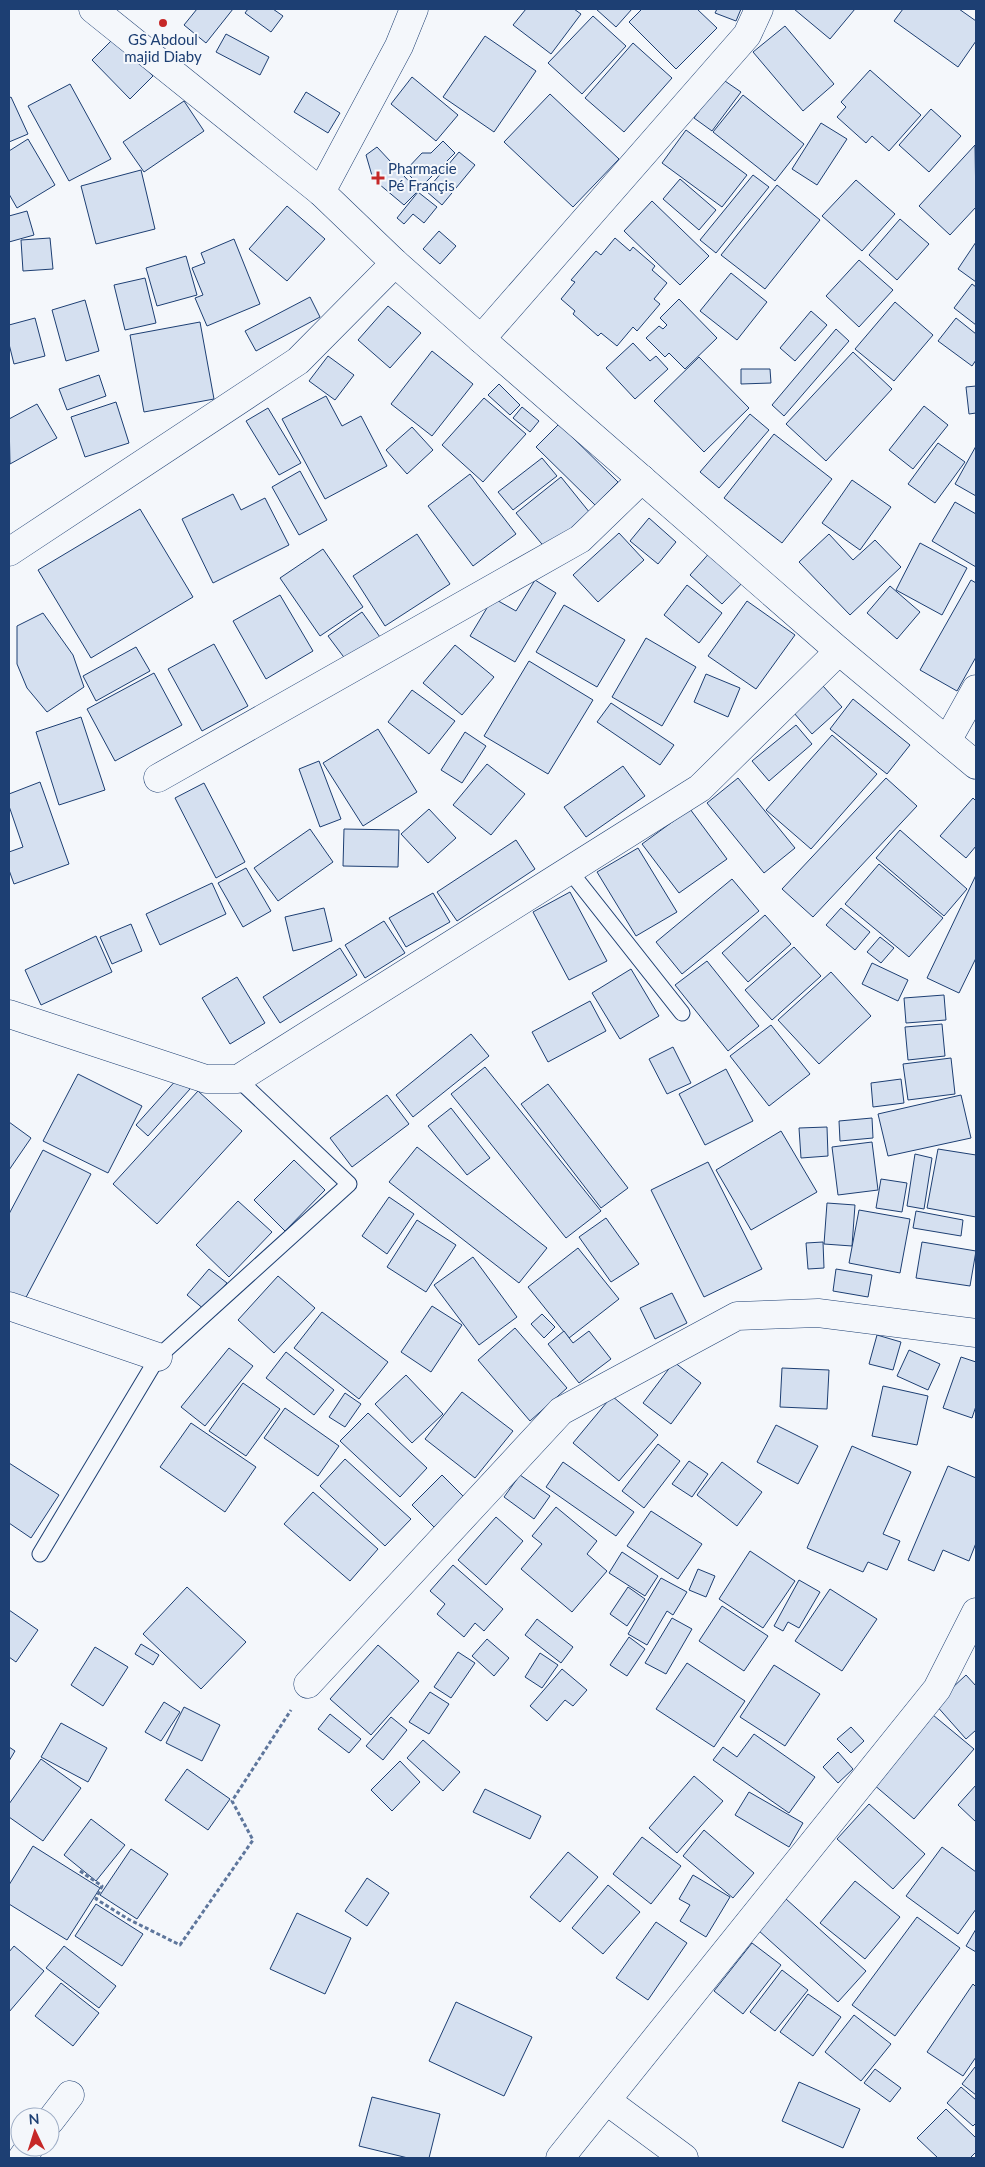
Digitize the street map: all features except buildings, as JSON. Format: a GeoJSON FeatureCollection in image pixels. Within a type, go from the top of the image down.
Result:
{"type":"FeatureCollection","features":[{"type":"Feature","properties":{"kind":"street"},"geometry":{"type":"LineString","coordinates":[[93,9],[321,192],[395,263],[481,339],[838,651],[976,765]]}},
{"type":"Feature","properties":{"kind":"street"},"geometry":{"type":"LineString","coordinates":[[321,192],[399,46],[414,9]]}},
{"type":"Feature","properties":{"kind":"street"},"geometry":{"type":"LineString","coordinates":[[481,339],[747,35],[759,9]]}},
{"type":"Feature","properties":{"kind":"street"},"geometry":{"type":"LineString","coordinates":[[9,552],[298,361],[395,263]]}},
{"type":"Feature","properties":{"kind":"street"},"geometry":{"type":"LineString","coordinates":[[158,778],[580,540],[642,479]]}},
{"type":"Feature","properties":{"kind":"street"},"geometry":{"type":"LineString","coordinates":[[9,1014],[206,1079],[238,1079],[700,788],[838,651]]}},
{"type":"Feature","properties":{"kind":"street"},"geometry":{"type":"LineString","coordinates":[[947,741],[976,689]]}},
{"type":"Feature","properties":{"kind":"street"},"geometry":{"type":"LineString","coordinates":[[9,1306],[158,1357]]}},
{"type":"Feature","properties":{"kind":"street"},"geometry":{"type":"LineString","coordinates":[[308,1684],[561,1411],[737,1316],[818,1314],[976,1333]]}},
{"type":"Feature","properties":{"kind":"street"},"geometry":{"type":"LineString","coordinates":[[560,2158],[937,1689],[976,1612]]}},
{"type":"Feature","properties":{"kind":"street"},"geometry":{"type":"LineString","coordinates":[[60,2108],[70,2095]]}},
{"type":"Feature","properties":{"kind":"street"},"geometry":{"type":"LineString","coordinates":[[607,2101],[684,2158]]}},
{"type":"Feature","properties":{"kind":"lane"},"geometry":{"type":"LineString","coordinates":[[569,870],[682,1013]]}},
{"type":"Feature","properties":{"kind":"lane"},"geometry":{"type":"LineString","coordinates":[[40,1554],[158,1357],[349,1184],[238,1079]]}},
{"type":"Feature","properties":{"kind":"path"},"geometry":{"type":"LineString","coordinates":[[80,1871],[102,1886],[96,1899],[128,1919],[180,1944],[253,1840],[232,1801],[308,1684]]}},
{"type":"Feature","properties":{"kind":"place","name":"GS Abdoul majid Diaby"},"geometry":{"type":"Point","coordinates":[163,23]}},
{"type":"Feature","properties":{"kind":"place","name":"Pharmacie Pé Françis"},"geometry":{"type":"Point","coordinates":[378,178]}}]}
